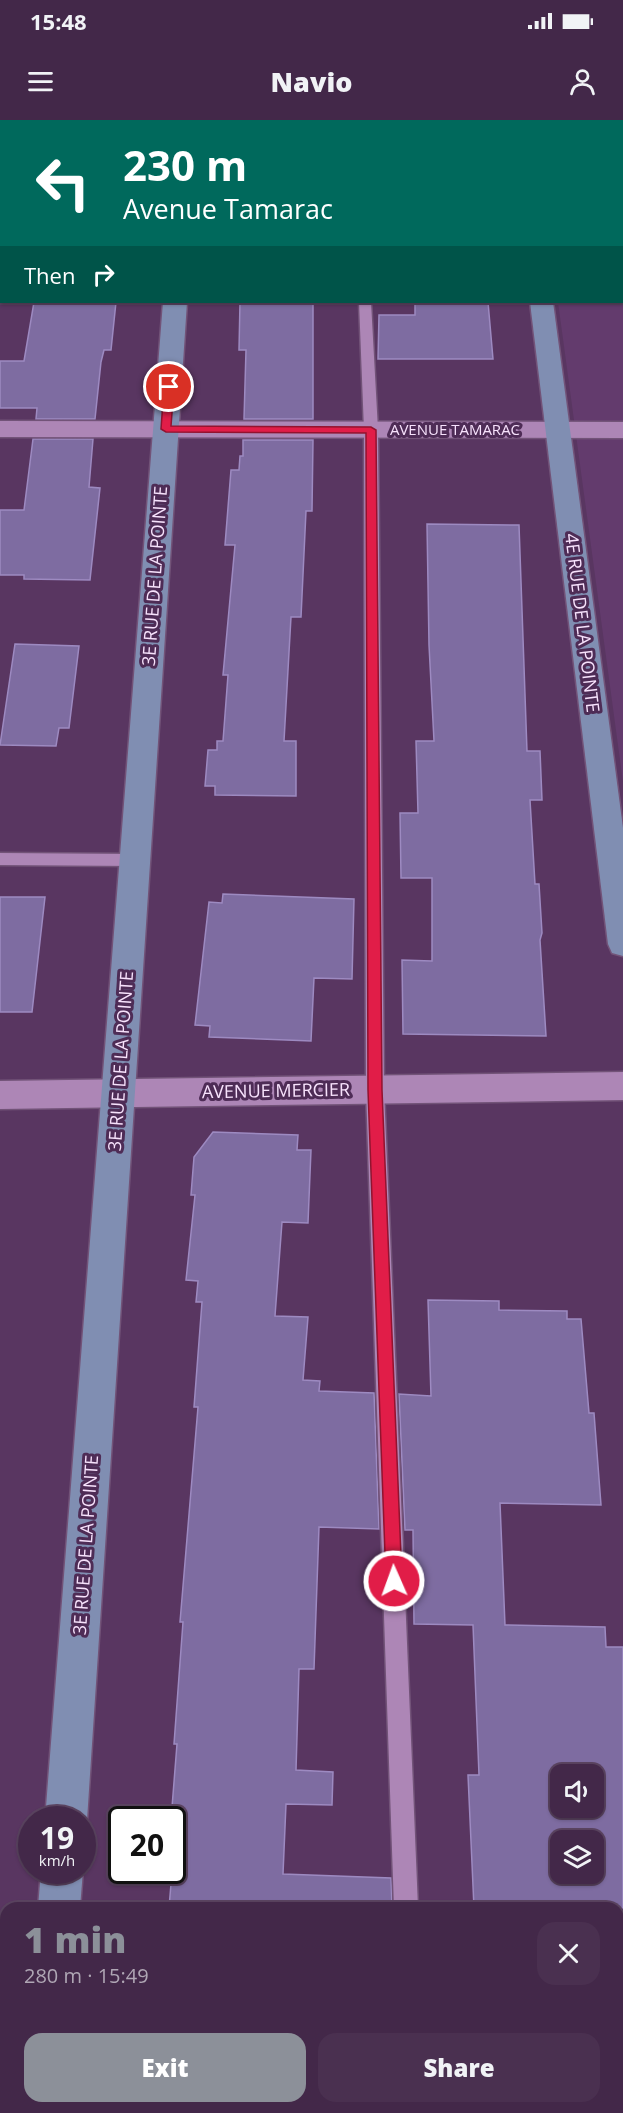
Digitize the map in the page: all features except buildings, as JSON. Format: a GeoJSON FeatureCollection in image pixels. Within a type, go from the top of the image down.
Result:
{"type":"FeatureCollection","features":[{"type":"Feature","properties":{"kind":"street","name":"3E RUE DE LA POINTE"},"geometry":{"type":"LineString","coordinates":[[67,1806],[175,303]]}},
{"type":"Feature","properties":{"kind":"street","name":"4E RUE DE LA POINTE"},"geometry":{"type":"LineString","coordinates":[[541,303],[623,944]]}},
{"type":"Feature","properties":{"kind":"street","name":"AVENUE TAMARAC"},"geometry":{"type":"LineString","coordinates":[[0,429],[623,430]]}},
{"type":"Feature","properties":{"kind":"street","name":"AVENUE MERCIER"},"geometry":{"type":"LineString","coordinates":[[0,1095],[623,1086]]}},
{"type":"Feature","properties":{"kind":"street"},"geometry":{"type":"LineString","coordinates":[[59,1902],[61,1884]]}},
{"type":"Feature","properties":{"kind":"lane"},"geometry":{"type":"LineString","coordinates":[[365,303],[371,430],[375,1090],[406,1902]]}},
{"type":"Feature","properties":{"kind":"lane"},"geometry":{"type":"LineString","coordinates":[[0,860],[135,860]]}},
{"type":"Feature","properties":{"kind":"shaded area"},"geometry":{"type":"Polygon","coordinates":[[[558,303],[623,303],[623,782],[558,303]]]}},
{"type":"Feature","properties":{"kind":"route"},"geometry":{"type":"LineString","coordinates":[[169,387],[166,429],[371,430],[375,1090],[394,1581]]}}]}
